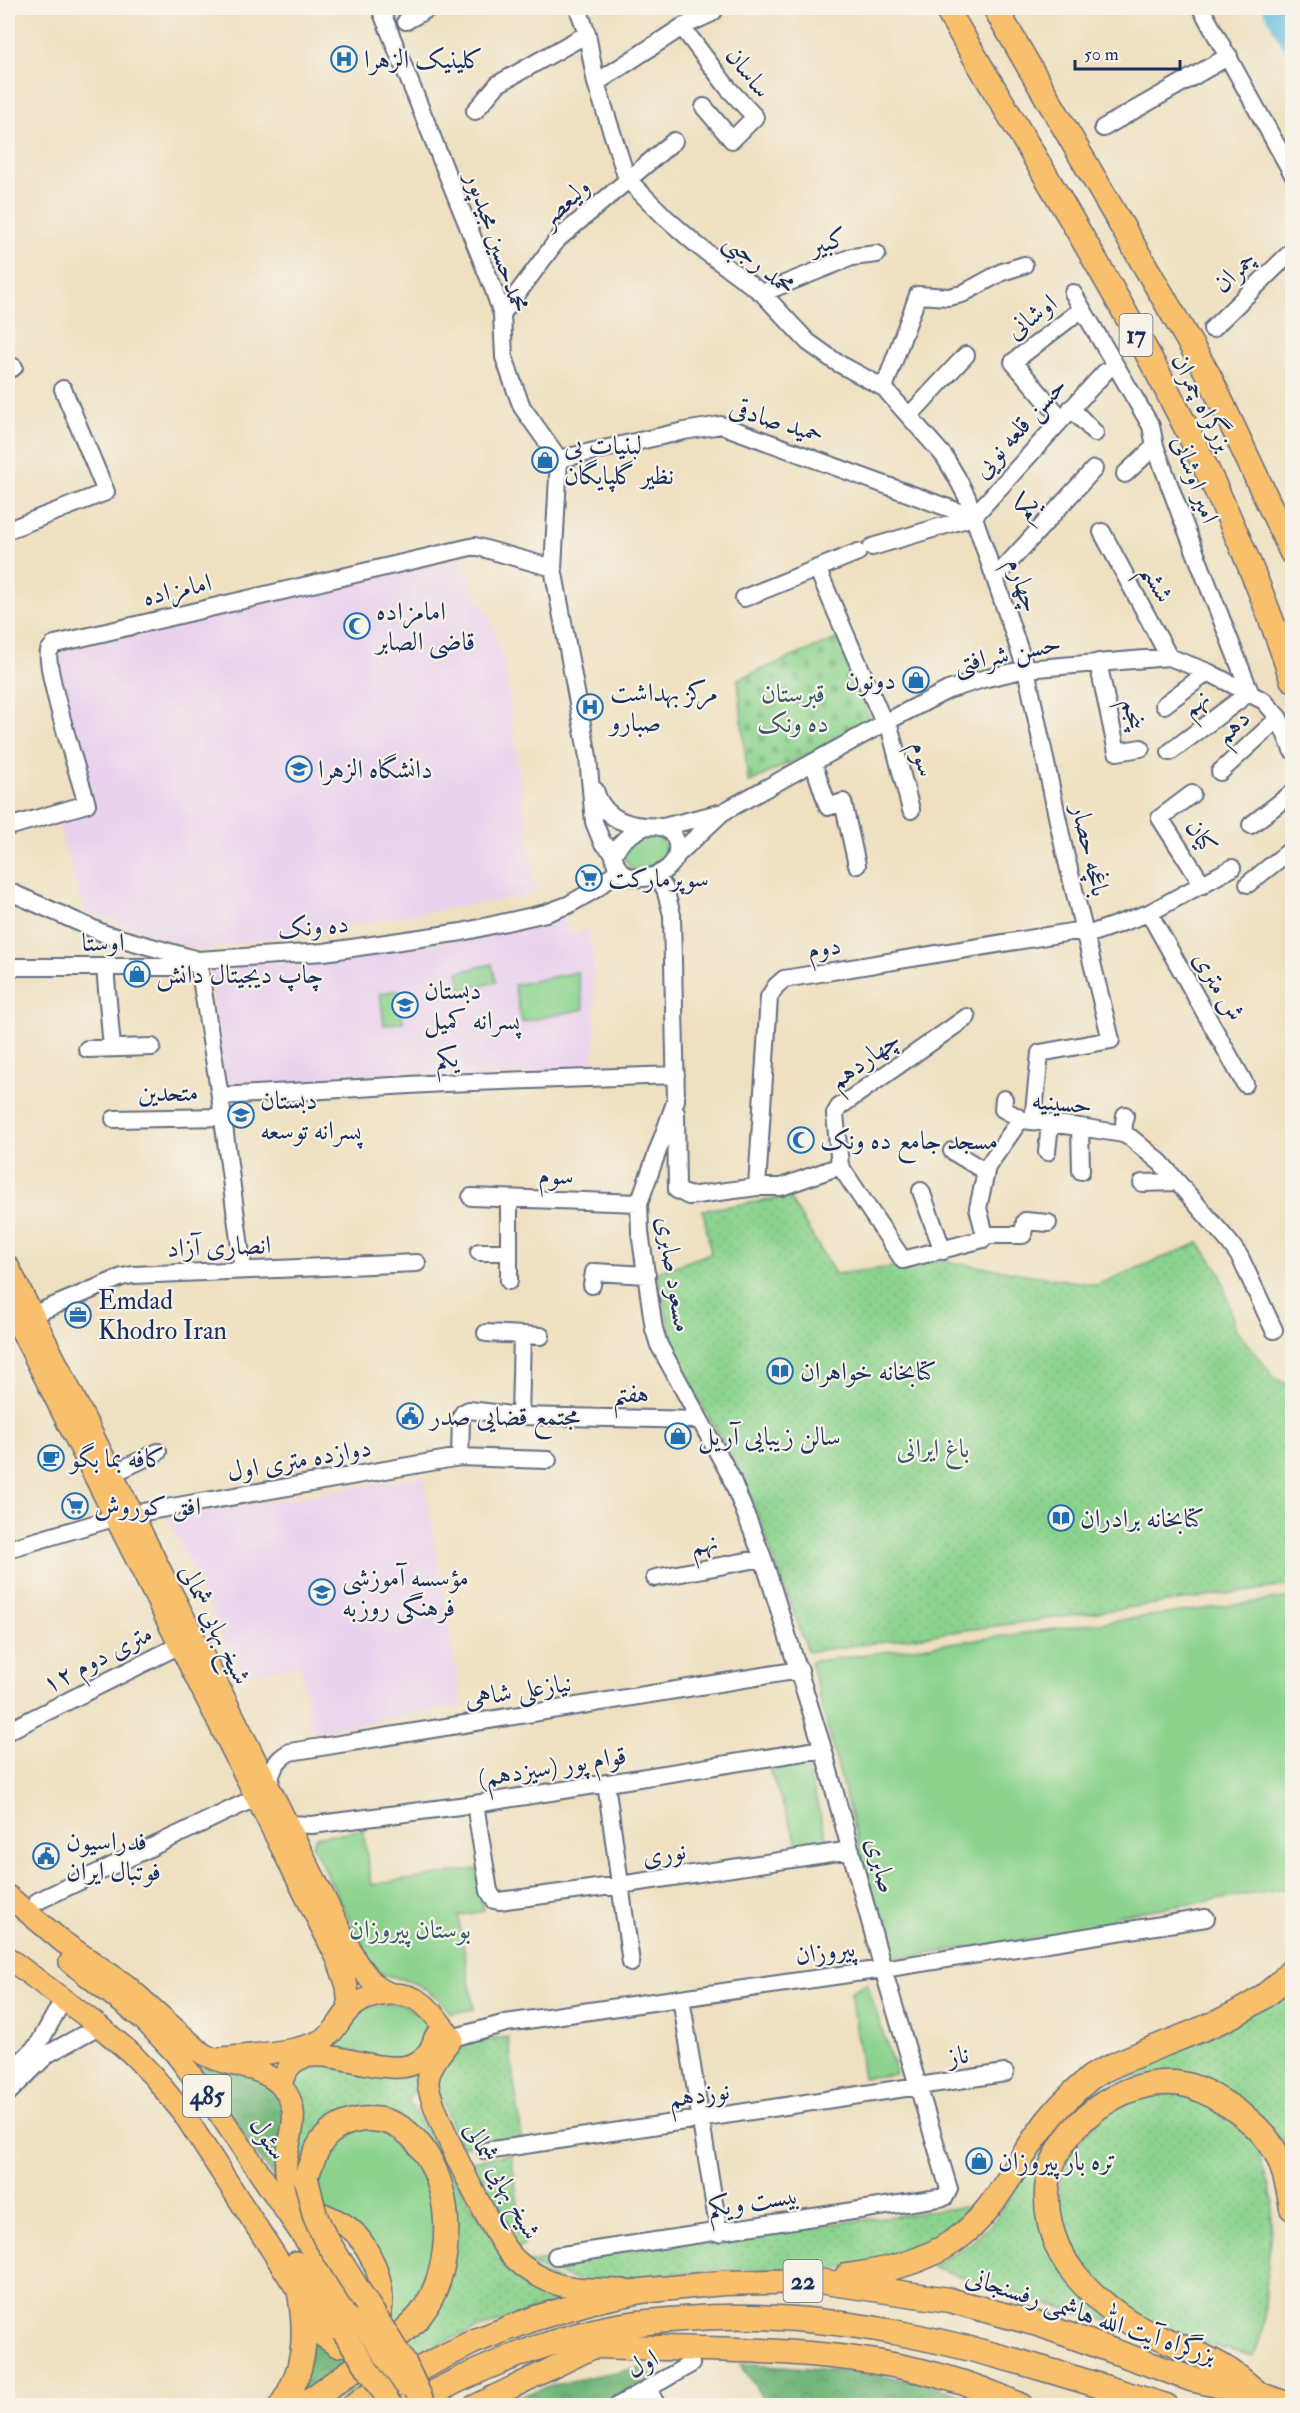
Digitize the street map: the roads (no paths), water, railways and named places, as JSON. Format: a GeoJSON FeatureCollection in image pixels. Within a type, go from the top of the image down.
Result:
{"type":"FeatureCollection","features":[{"type":"Feature","properties":{"kind":"highway","name":"بزرگراه چمران"},"geometry":{"type":"LineString","coordinates":[[946,8],[1113,294],[1191,436],[1249,561],[1293,679]]}},
{"type":"Feature","properties":{"kind":"highway","name":"بزرگراه چمران"},"geometry":{"type":"LineString","coordinates":[[995,8],[1209,376],[1293,553]]}},
{"type":"Feature","properties":{"kind":"highway"},"geometry":{"type":"LineString","coordinates":[[818,2281],[884,2271],[913,2261],[954,2241],[986,2211],[1056,2109],[1091,2078],[1154,2047],[1226,2019],[1272,1990],[1293,1970]]}},
{"type":"Feature","properties":{"kind":"highway"},"geometry":{"type":"LineString","coordinates":[[1261,2396],[1227,2369],[1131,2322],[1081,2282],[1057,2246],[1047,2206],[1049,2179],[1052,2166],[1063,2145],[1095,2109],[1130,2090],[1167,2083],[1182,2084],[1221,2100],[1258,2128],[1282,2163],[1293,2208]]}},
{"type":"Feature","properties":{"kind":"highway"},"geometry":{"type":"LineString","coordinates":[[302,2406],[371,2357],[405,2331],[420,2316],[429,2301],[446,2254],[447,2235],[441,2191],[432,2166],[420,2146],[408,2134],[383,2120],[369,2119],[350,2122],[329,2134],[311,2161],[306,2179],[315,2216],[324,2236],[405,2365],[424,2406]]}},
{"type":"Feature","properties":{"kind":"highway","name":"بزرگراه آیت الله هاشمی رفسنجانی"},"geometry":{"type":"LineString","coordinates":[[353,2406],[377,2390],[475,2341],[593,2301],[641,2291],[723,2283],[818,2281],[949,2300],[1041,2325],[1191,2379],[1261,2396]]}},
{"type":"Feature","properties":{"kind":"highway"},"geometry":{"type":"LineString","coordinates":[[281,2406],[296,2379],[303,2358],[305,2338],[300,2294]]}},
{"type":"Feature","properties":{"kind":"highway","name":"22"},"geometry":{"type":"LineString","coordinates":[[408,2406],[496,2362],[549,2343],[640,2322],[719,2315],[803,2318],[911,2333],[1007,2357],[1166,2406]]}},
{"type":"Feature","properties":{"kind":"highway"},"geometry":{"type":"LineString","coordinates":[[496,2362],[597,2346],[691,2318]]}},
{"type":"Feature","properties":{"kind":"highway"},"geometry":{"type":"LineString","coordinates":[[597,2346],[680,2350],[725,2348],[865,2360],[972,2385],[1021,2406]]}},
{"type":"Feature","properties":{"kind":"highway","name":"22"},"geometry":{"type":"LineString","coordinates":[[1261,2396],[1292,2405]]}},
{"type":"Feature","properties":{"kind":"main road","name":"شیخ بهایی شمالی"},"geometry":{"type":"LineString","coordinates":[[8,1266],[18,1314],[263,1794],[337,1958],[347,1986],[349,2010]]}},
{"type":"Feature","properties":{"kind":"main road","name":"شیخ بهایی شمالی"},"geometry":{"type":"LineString","coordinates":[[18,1314],[112,1474],[123,1516],[178,1646],[263,1794],[287,1824],[361,1970],[376,1987],[391,1994]]}},
{"type":"Feature","properties":{"kind":"main road"},"geometry":{"type":"LineString","coordinates":[[8,1896],[63,1942],[126,1985],[195,2048],[213,2059],[263,2073],[276,2080],[294,2111],[295,2122],[286,2166],[287,2180],[292,2190],[308,2206],[353,2231],[368,2250],[382,2284],[381,2313],[375,2325],[350,2345],[338,2346],[321,2335],[300,2294],[183,2113],[132,2054],[99,2026],[8,1958]]}},
{"type":"Feature","properties":{"kind":"main road","name":"سئول"},"geometry":{"type":"LineString","coordinates":[[8,1914],[115,1996],[144,2020],[176,2053],[203,2090],[351,2326],[392,2406]]}},
{"type":"Feature","properties":{"kind":"main road","name":"سئول"},"geometry":{"type":"LineString","coordinates":[[8,1942],[102,2013],[152,2055],[190,2100],[351,2326],[419,2406]]}},
{"type":"Feature","properties":{"kind":"main road"},"geometry":{"type":"LineString","coordinates":[[213,2059],[304,2047],[323,2040],[335,2031],[349,2010],[371,1997],[391,1994],[403,1995],[421,2002],[453,2038]]}},
{"type":"Feature","properties":{"kind":"main road"},"geometry":{"type":"LineString","coordinates":[[281,2086],[285,2074],[292,2066],[299,2060],[311,2057],[339,2056],[389,2068],[411,2064],[421,2058],[432,2046],[438,2021]]}},
{"type":"Feature","properties":{"kind":"main road","name":"شیخ بهایی شمالی"},"geometry":{"type":"LineString","coordinates":[[453,2038],[430,2072],[428,2082],[432,2104],[493,2228],[513,2257],[544,2280],[588,2288],[641,2291]]}},
{"type":"Feature","properties":{"kind":"main road"},"geometry":{"type":"LineString","coordinates":[[474,2406],[597,2346]]}},
{"type":"Feature","properties":{"kind":"street","name":"محمدحسین مجیدپور"},"geometry":{"type":"LineString","coordinates":[[380,8],[493,288],[502,314],[504,357],[522,407],[559,459]]}},
{"type":"Feature","properties":{"kind":"street"},"geometry":{"type":"LineString","coordinates":[[406,21],[429,8]]}},
{"type":"Feature","properties":{"kind":"street","name":"محمد رجبی"},"geometry":{"type":"LineString","coordinates":[[578,8],[587,34],[596,83],[627,179],[698,246],[762,293],[808,342],[836,362],[884,388],[944,456],[967,497],[972,517]]}},
{"type":"Feature","properties":{"kind":"street"},"geometry":{"type":"LineString","coordinates":[[596,83],[682,27],[712,14],[716,8]]}},
{"type":"Feature","properties":{"kind":"street"},"geometry":{"type":"LineString","coordinates":[[1201,8],[1293,173]]}},
{"type":"Feature","properties":{"kind":"street","name":"ساسان"},"geometry":{"type":"LineString","coordinates":[[682,27],[728,88],[755,117],[732,140],[704,107]]}},
{"type":"Feature","properties":{"kind":"street"},"geometry":{"type":"LineString","coordinates":[[475,111],[498,84],[587,34]]}},
{"type":"Feature","properties":{"kind":"street"},"geometry":{"type":"LineString","coordinates":[[1103,128],[1229,56]]}},
{"type":"Feature","properties":{"kind":"street","name":"ولیعصر"},"geometry":{"type":"LineString","coordinates":[[502,314],[558,239],[674,141]]}},
{"type":"Feature","properties":{"kind":"street","name":"چمران"},"geometry":{"type":"LineString","coordinates":[[1212,328],[1293,251]]}},
{"type":"Feature","properties":{"kind":"street","name":"کبیر"},"geometry":{"type":"LineString","coordinates":[[762,293],[852,257],[877,254]]}},
{"type":"Feature","properties":{"kind":"street"},"geometry":{"type":"LineString","coordinates":[[884,388],[918,295],[949,297],[962,294],[1002,272],[1024,266]]}},
{"type":"Feature","properties":{"kind":"street","name":"امیر اوشانی"},"geometry":{"type":"LineString","coordinates":[[1073,293],[1151,426],[1155,446],[1250,692]]}},
{"type":"Feature","properties":{"kind":"street","name":"اوشانی"},"geometry":{"type":"LineString","coordinates":[[1066,413],[1013,362],[1082,309]]}},
{"type":"Feature","properties":{"kind":"street"},"geometry":{"type":"LineString","coordinates":[[909,416],[966,355]]}},
{"type":"Feature","properties":{"kind":"street","name":"حسن قلعه نویی"},"geometry":{"type":"LineString","coordinates":[[972,517],[1105,372]]}},
{"type":"Feature","properties":{"kind":"street"},"geometry":{"type":"LineString","coordinates":[[8,530],[106,492],[63,388]]}},
{"type":"Feature","properties":{"kind":"street"},"geometry":{"type":"LineString","coordinates":[[1066,413],[1095,433]]}},
{"type":"Feature","properties":{"kind":"street","name":"حمید صادقی"},"geometry":{"type":"LineString","coordinates":[[559,459],[721,425],[972,517]]}},
{"type":"Feature","properties":{"kind":"street"},"geometry":{"type":"LineString","coordinates":[[1125,474],[1155,446]]}},
{"type":"Feature","properties":{"kind":"street"},"geometry":{"type":"LineString","coordinates":[[559,459],[553,568],[591,775],[596,830],[602,842],[629,877],[644,878],[656,875],[671,865],[677,855],[723,812]]}},
{"type":"Feature","properties":{"kind":"street","name":"یکم"},"geometry":{"type":"LineString","coordinates":[[995,578],[1094,469]]}},
{"type":"Feature","properties":{"kind":"street"},"geometry":{"type":"LineString","coordinates":[[744,598],[865,549],[972,517]]}},
{"type":"Feature","properties":{"kind":"street","name":"چهارم"},"geometry":{"type":"LineString","coordinates":[[972,517],[1026,669]]}},
{"type":"Feature","properties":{"kind":"street","name":"ششم"},"geometry":{"type":"LineString","coordinates":[[1102,532],[1169,657]]}},
{"type":"Feature","properties":{"kind":"street","name":"امامزاده"},"geometry":{"type":"LineString","coordinates":[[8,827],[87,804],[53,681],[49,660],[50,650],[55,644],[475,546],[553,568]]}},
{"type":"Feature","properties":{"kind":"street"},"geometry":{"type":"LineString","coordinates":[[816,568],[886,722]]}},
{"type":"Feature","properties":{"kind":"street","name":"حسن شرافتی"},"geometry":{"type":"LineString","coordinates":[[723,812],[948,690],[983,678],[1026,669],[1169,657],[1208,672],[1264,701],[1279,718],[1293,750]]}},
{"type":"Feature","properties":{"kind":"street","name":"پنجم"},"geometry":{"type":"LineString","coordinates":[[1098,662],[1117,752],[1141,748]]}},
{"type":"Feature","properties":{"kind":"street","name":"باغچه حصار"},"geometry":{"type":"LineString","coordinates":[[1026,669],[1084,933],[1111,1040],[1040,1053],[1036,1122]]}},
{"type":"Feature","properties":{"kind":"street"},"geometry":{"type":"LineString","coordinates":[[1164,705],[1208,672]]}},
{"type":"Feature","properties":{"kind":"street","name":"نهم"},"geometry":{"type":"LineString","coordinates":[[1170,752],[1250,692]]}},
{"type":"Feature","properties":{"kind":"street","name":"دهم"},"geometry":{"type":"LineString","coordinates":[[1220,772],[1279,718]]}},
{"type":"Feature","properties":{"kind":"street","name":"سوم"},"geometry":{"type":"LineString","coordinates":[[886,722],[911,810]]}},
{"type":"Feature","properties":{"kind":"street"},"geometry":{"type":"LineString","coordinates":[[813,762],[828,807],[843,802],[857,865]]}},
{"type":"Feature","properties":{"kind":"street"},"geometry":{"type":"LineString","coordinates":[[591,775],[600,804],[607,812],[628,823],[654,826],[672,833],[676,841],[677,855]]}},
{"type":"Feature","properties":{"kind":"street"},"geometry":{"type":"LineString","coordinates":[[1251,825],[1293,793]]}},
{"type":"Feature","properties":{"kind":"street","name":"کیان"},"geometry":{"type":"LineString","coordinates":[[1192,794],[1160,818],[1203,885]]}},
{"type":"Feature","properties":{"kind":"street"},"geometry":{"type":"LineString","coordinates":[[617,861],[619,844],[630,833],[723,812]]}},
{"type":"Feature","properties":{"kind":"street"},"geometry":{"type":"LineString","coordinates":[[1248,884],[1293,849]]}},
{"type":"Feature","properties":{"kind":"street","name":"ده ونک"},"geometry":{"type":"LineString","coordinates":[[8,891],[105,934],[198,960],[324,952],[462,932],[546,913],[568,905],[596,889],[617,861]]}},
{"type":"Feature","properties":{"kind":"street","name":"دوم"},"geometry":{"type":"LineString","coordinates":[[757,1187],[769,997],[784,979],[1084,933],[1149,913],[1232,868]]}},
{"type":"Feature","properties":{"kind":"street","name":"مسعود صابری"},"geometry":{"type":"LineString","coordinates":[[656,875],[666,889],[672,915],[676,1100],[639,1203],[640,1232],[654,1329],[659,1346],[730,1474],[763,1558]]}},
{"type":"Feature","properties":{"kind":"street","name":"ش متری"},"geometry":{"type":"LineString","coordinates":[[1149,913],[1245,1084]]}},
{"type":"Feature","properties":{"kind":"street"},"geometry":{"type":"LineString","coordinates":[[198,960],[220,1095],[243,1270]]}},
{"type":"Feature","properties":{"kind":"street","name":"اوستا"},"geometry":{"type":"LineString","coordinates":[[8,967],[178,967],[198,960]]}},
{"type":"Feature","properties":{"kind":"street"},"geometry":{"type":"LineString","coordinates":[[105,967],[112,1048]]}},
{"type":"Feature","properties":{"kind":"street","name":"چهاردهم"},"geometry":{"type":"LineString","coordinates":[[840,1166],[835,1114],[838,1107],[968,1017]]}},
{"type":"Feature","properties":{"kind":"street"},"geometry":{"type":"LineString","coordinates":[[87,1049],[152,1047]]}},
{"type":"Feature","properties":{"kind":"street","name":"یکم"},"geometry":{"type":"LineString","coordinates":[[220,1095],[444,1083],[676,1075]]}},
{"type":"Feature","properties":{"kind":"street"},"geometry":{"type":"LineString","coordinates":[[1004,1099],[1003,1109],[1036,1122],[1047,1152]]}},
{"type":"Feature","properties":{"kind":"street"},"geometry":{"type":"LineString","coordinates":[[676,1100],[677,1190],[681,1194],[689,1196],[757,1187],[781,1187],[840,1166],[903,1260],[979,1241],[985,1235],[1023,1235],[1025,1221],[1048,1223]]}},
{"type":"Feature","properties":{"kind":"street"},"geometry":{"type":"LineString","coordinates":[[1123,1134],[1125,1115]]}},
{"type":"Feature","properties":{"kind":"street","name":"متحدین"},"geometry":{"type":"LineString","coordinates":[[114,1119],[223,1117]]}},
{"type":"Feature","properties":{"kind":"street","name":"حسینیه"},"geometry":{"type":"LineString","coordinates":[[985,1235],[978,1208],[986,1172],[1018,1123],[1036,1122],[1123,1134],[1161,1163],[1240,1257],[1274,1330]]}},
{"type":"Feature","properties":{"kind":"street"},"geometry":{"type":"LineString","coordinates":[[1080,1127],[1081,1171]]}},
{"type":"Feature","properties":{"kind":"street"},"geometry":{"type":"LineString","coordinates":[[952,1151],[986,1172]]}},
{"type":"Feature","properties":{"kind":"street"},"geometry":{"type":"LineString","coordinates":[[1142,1183],[1175,1182]]}},
{"type":"Feature","properties":{"kind":"street"},"geometry":{"type":"LineString","coordinates":[[921,1191],[943,1251]]}},
{"type":"Feature","properties":{"kind":"street","name":"سوم"},"geometry":{"type":"LineString","coordinates":[[471,1197],[639,1203]]}},
{"type":"Feature","properties":{"kind":"street"},"geometry":{"type":"LineString","coordinates":[[509,1199],[509,1281]]}},
{"type":"Feature","properties":{"kind":"street"},"geometry":{"type":"LineString","coordinates":[[479,1252],[509,1252]]}},
{"type":"Feature","properties":{"kind":"street","name":"انصاری آزاد"},"geometry":{"type":"LineString","coordinates":[[18,1314],[133,1275],[417,1263]]}},
{"type":"Feature","properties":{"kind":"street"},"geometry":{"type":"LineString","coordinates":[[592,1285],[594,1272],[647,1275]]}},
{"type":"Feature","properties":{"kind":"street"},"geometry":{"type":"LineString","coordinates":[[486,1333],[541,1336]]}},
{"type":"Feature","properties":{"kind":"street"},"geometry":{"type":"LineString","coordinates":[[520,1416],[522,1335]]}},
{"type":"Feature","properties":{"kind":"street","name":"هفتم"},"geometry":{"type":"LineString","coordinates":[[460,1457],[461,1418],[463,1413],[469,1410],[520,1416],[699,1420]]}},
{"type":"Feature","properties":{"kind":"street"},"geometry":{"type":"LineString","coordinates":[[112,1474],[158,1452]]}},
{"type":"Feature","properties":{"kind":"street","name":"دوازده متری اول"},"geometry":{"type":"LineString","coordinates":[[8,1549],[123,1516],[460,1457],[548,1460]]}},
{"type":"Feature","properties":{"kind":"street","name":"نهم"},"geometry":{"type":"LineString","coordinates":[[655,1578],[763,1558]]}},
{"type":"Feature","properties":{"kind":"street","name":"صابری"},"geometry":{"type":"LineString","coordinates":[[763,1558],[824,1749],[883,1969],[950,2186]]}},
{"type":"Feature","properties":{"kind":"street","name":"۱۲ متری دوم"},"geometry":{"type":"LineString","coordinates":[[8,1731],[178,1646]]}},
{"type":"Feature","properties":{"kind":"street","name":"نیازعلی شاهی"},"geometry":{"type":"LineString","coordinates":[[263,1794],[274,1767],[280,1758],[290,1752],[800,1670]]}},
{"type":"Feature","properties":{"kind":"street","name":"قوام پور (سیزدهم)"},"geometry":{"type":"LineString","coordinates":[[287,1824],[312,1825],[475,1804],[824,1749]]}},
{"type":"Feature","properties":{"kind":"street"},"geometry":{"type":"LineString","coordinates":[[606,1783],[631,1963]]}},
{"type":"Feature","properties":{"kind":"street"},"geometry":{"type":"LineString","coordinates":[[38,1901],[263,1794]]}},
{"type":"Feature","properties":{"kind":"street","name":"نوری"},"geometry":{"type":"LineString","coordinates":[[475,1804],[489,1892],[491,1897],[499,1901],[851,1850]]}},
{"type":"Feature","properties":{"kind":"street","name":"پیروزان"},"geometry":{"type":"LineString","coordinates":[[453,2038],[506,2023],[883,1969],[1206,1918]]}},
{"type":"Feature","properties":{"kind":"street"},"geometry":{"type":"LineString","coordinates":[[681,1998],[718,2233]]}},
{"type":"Feature","properties":{"kind":"street"},"geometry":{"type":"LineString","coordinates":[[8,2074],[39,2045],[63,2000]]}},
{"type":"Feature","properties":{"kind":"street"},"geometry":{"type":"LineString","coordinates":[[8,2093],[48,2054],[99,2026]]}},
{"type":"Feature","properties":{"kind":"street","name":"ناز"},"geometry":{"type":"LineString","coordinates":[[919,2087],[1005,2073]]}},
{"type":"Feature","properties":{"kind":"street","name":"نوزدهم"},"geometry":{"type":"LineString","coordinates":[[486,2151],[919,2087]]}},
{"type":"Feature","properties":{"kind":"street","name":"بیست ویکم"},"geometry":{"type":"LineString","coordinates":[[556,2256],[945,2197],[950,2186]]}},
{"type":"Feature","properties":{"kind":"street","name":"اول"},"geometry":{"type":"LineString","coordinates":[[617,2406],[691,2364]]}},
{"type":"Feature","properties":{"kind":"street"},"geometry":{"type":"LineString","coordinates":[[648,2388],[657,2406]]}},
{"type":"Feature","properties":{"kind":"waterway"},"geometry":{"type":"LineString","coordinates":[[1276,8],[1292,37]]}},
{"type":"Feature","properties":{"kind":"place","name":"کلینیک الزهرا"},"geometry":{"type":"Point","coordinates":[344,59]}},
{"type":"Feature","properties":{"kind":"place","name":"لبنیات بی نظیر گلپایگان"},"geometry":{"type":"Point","coordinates":[545,460]}},
{"type":"Feature","properties":{"kind":"place","name":"امامزاده قاضی الصابر"},"geometry":{"type":"Point","coordinates":[357,626]}},
{"type":"Feature","properties":{"kind":"place","name":"دونون"},"geometry":{"type":"Point","coordinates":[916,680]}},
{"type":"Feature","properties":{"kind":"place","name":"مرکز بهداشت صبارو"},"geometry":{"type":"Point","coordinates":[590,707]}},
{"type":"Feature","properties":{"kind":"place","name":"دانشگاه الزهرا"},"geometry":{"type":"Point","coordinates":[299,769]}},
{"type":"Feature","properties":{"kind":"place","name":"سوپرمارکت"},"geometry":{"type":"Point","coordinates":[589,878]}},
{"type":"Feature","properties":{"kind":"place","name":"چاپ دیجیتال دانش"},"geometry":{"type":"Point","coordinates":[137,974]}},
{"type":"Feature","properties":{"kind":"place","name":"دبستان پسرانه كميل"},"geometry":{"type":"Point","coordinates":[405,1005]}},
{"type":"Feature","properties":{"kind":"place","name":"دبستان پسرانه توسعه"},"geometry":{"type":"Point","coordinates":[241,1115]}},
{"type":"Feature","properties":{"kind":"place","name":"مسجد جامع ده ونک"},"geometry":{"type":"Point","coordinates":[801,1140]}},
{"type":"Feature","properties":{"kind":"place","name":"Emdad Khodro Iran"},"geometry":{"type":"Point","coordinates":[78,1315]}},
{"type":"Feature","properties":{"kind":"place","name":"کتابخانه خواهران"},"geometry":{"type":"Point","coordinates":[780,1371]}},
{"type":"Feature","properties":{"kind":"place","name":"مجتمع قضایی صدر"},"geometry":{"type":"Point","coordinates":[410,1416]}},
{"type":"Feature","properties":{"kind":"place","name":"سالن زیبایی آریل"},"geometry":{"type":"Point","coordinates":[678,1436]}},
{"type":"Feature","properties":{"kind":"place","name":"کافه بما بگو"},"geometry":{"type":"Point","coordinates":[51,1458]}},
{"type":"Feature","properties":{"kind":"place","name":"افق کوروش"},"geometry":{"type":"Point","coordinates":[75,1506]}},
{"type":"Feature","properties":{"kind":"place","name":"کتابخانه برادران"},"geometry":{"type":"Point","coordinates":[1061,1518]}},
{"type":"Feature","properties":{"kind":"place","name":"مؤسسه آموزشی فرهنگی روزبه"},"geometry":{"type":"Point","coordinates":[322,1592]}},
{"type":"Feature","properties":{"kind":"place","name":"فدراسیون فوتبال ایران"},"geometry":{"type":"Point","coordinates":[46,1856]}},
{"type":"Feature","properties":{"kind":"place","name":"تره بار پیروزان"},"geometry":{"type":"Point","coordinates":[979,2161]}},
{"type":"Feature","properties":{"kind":"park label","name":"قبرستان ده ونک"},"geometry":{"type":"Point","coordinates":[793,708]}},
{"type":"Feature","properties":{"kind":"park label","name":"باغ ایرانی"},"geometry":{"type":"Point","coordinates":[933,1448]}},
{"type":"Feature","properties":{"kind":"park label","name":"بوستان پیروزان"},"geometry":{"type":"Point","coordinates":[410,1929]}}]}
